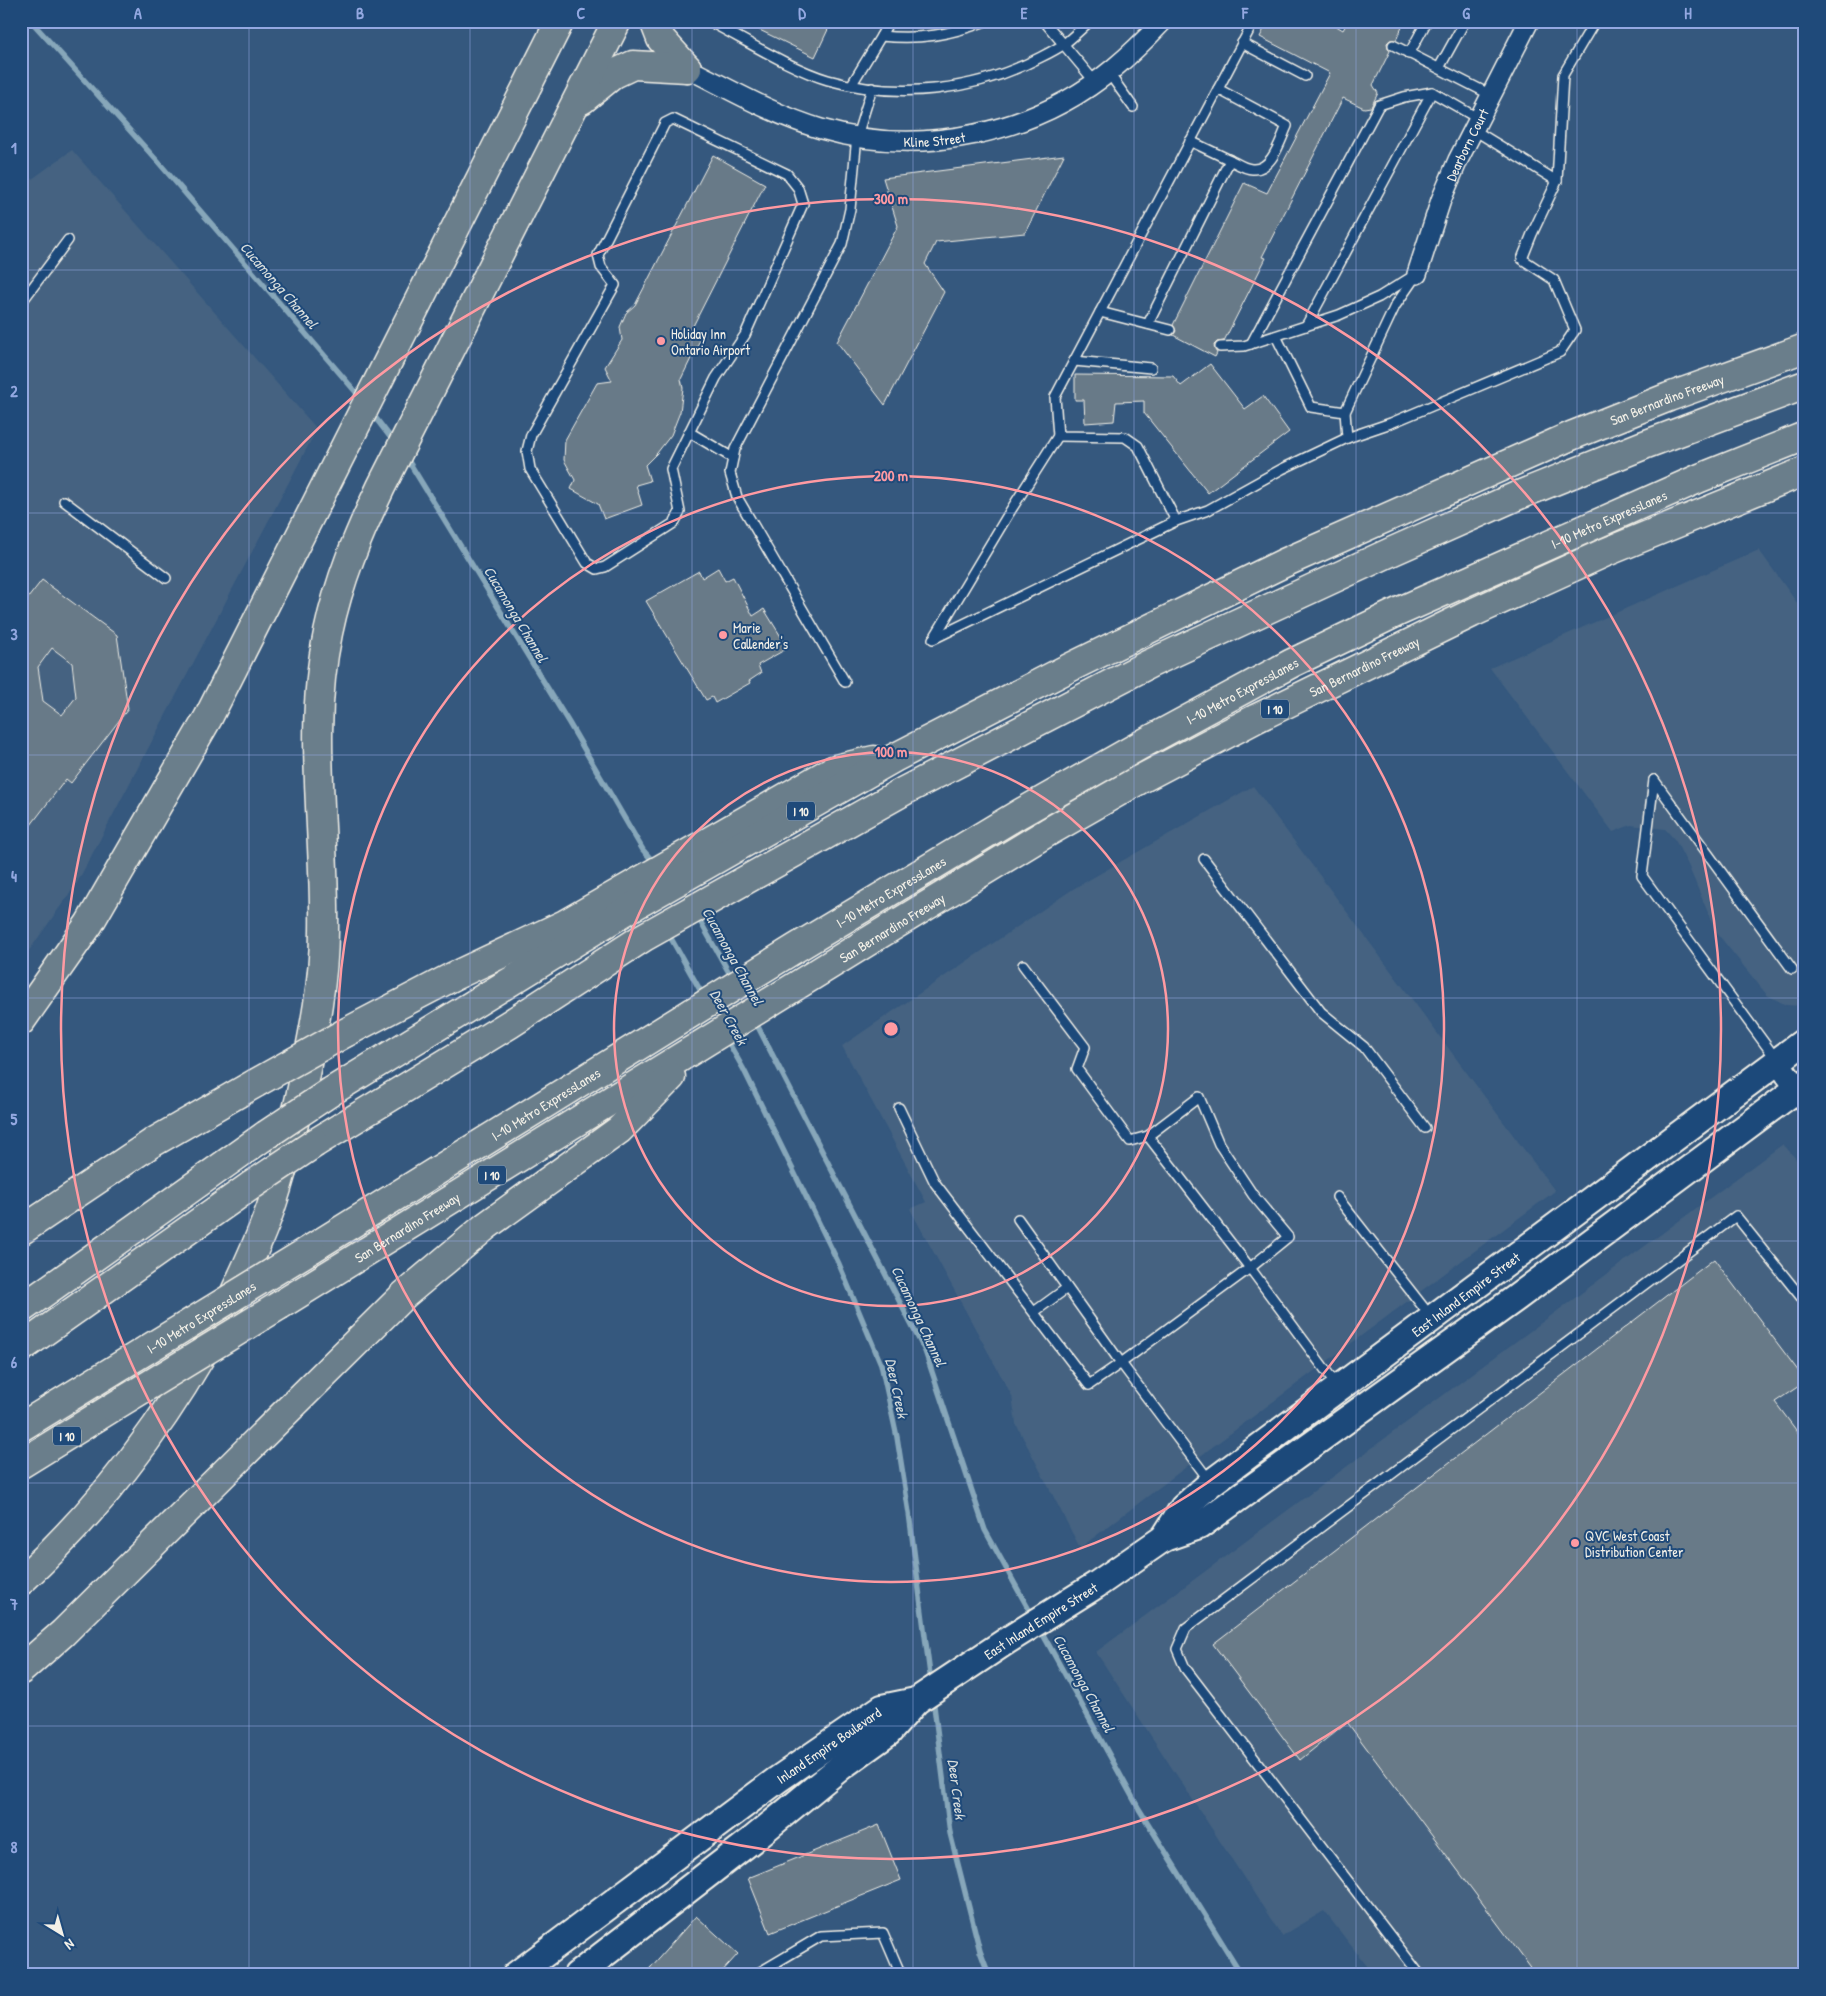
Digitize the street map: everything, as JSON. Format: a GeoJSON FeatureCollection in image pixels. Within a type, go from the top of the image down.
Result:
{"type":"FeatureCollection","features":[{"type":"Feature","properties":{"kind":"highway"},"geometry":{"type":"LineString","coordinates":[[21,1021],[89,924],[204,726],[560,21]]}},
{"type":"Feature","properties":{"kind":"highway"},"geometry":{"type":"LineString","coordinates":[[21,1581],[58,1547],[109,1489],[168,1409],[225,1311],[248,1263],[273,1201],[291,1135],[315,1026],[321,970],[324,933],[318,714],[328,634],[338,594],[353,546],[381,487],[617,21]]}},
{"type":"Feature","properties":{"kind":"highway"},"geometry":{"type":"LineString","coordinates":[[654,21],[661,39],[687,68]]}},
{"type":"Feature","properties":{"kind":"highway"},"geometry":{"type":"LineString","coordinates":[[572,109],[614,74],[633,65],[648,64],[687,68]]}},
{"type":"Feature","properties":{"kind":"highway","name":"San Bernardino Freeway"},"geometry":{"type":"LineString","coordinates":[[21,1309],[266,1135],[625,899],[693,860],[1067,669],[1301,555],[1570,436],[1669,397],[1804,348]]}},
{"type":"Feature","properties":{"kind":"highway"},"geometry":{"type":"LineString","coordinates":[[21,1348],[252,1185],[315,1143],[502,1029],[644,938],[904,791],[1149,664],[1384,555],[1519,495],[1644,445],[1805,385]]}},
{"type":"Feature","properties":{"kind":"highway","name":"I-10 Metro ExpressLanes"},"geometry":{"type":"LineString","coordinates":[[21,1427],[689,1014],[1028,809],[1146,742],[1292,663],[1400,611],[1700,478],[1805,436]]}},
{"type":"Feature","properties":{"kind":"highway","name":"San Bernardino Freeway"},"geometry":{"type":"LineString","coordinates":[[21,1464],[1048,832],[1139,780],[1257,718],[1463,618],[1604,553],[1805,472]]}},
{"type":"Feature","properties":{"kind":"highway"},"geometry":{"type":"LineString","coordinates":[[21,1231],[152,1143],[345,1033],[454,976],[565,924],[625,899]]}},
{"type":"Feature","properties":{"kind":"highway"},"geometry":{"type":"LineString","coordinates":[[21,1670],[64,1633],[404,1295],[486,1226],[619,1130],[704,1044]]}},
{"type":"Feature","properties":{"kind":"main road"},"geometry":{"type":"LineString","coordinates":[[1777,1061],[1805,1042]]}},
{"type":"Feature","properties":{"kind":"main road","name":"East Inland Empire Street"},"geometry":{"type":"LineString","coordinates":[[1164,1538],[1183,1508],[1211,1483],[1777,1061]]}},
{"type":"Feature","properties":{"kind":"main road","name":"East Inland Empire Street"},"geometry":{"type":"LineString","coordinates":[[916,1701],[1077,1597],[1164,1538],[1199,1526],[1802,1090]]}},
{"type":"Feature","properties":{"kind":"main road","name":"Inland Empire Boulevard"},"geometry":{"type":"LineString","coordinates":[[525,1972],[777,1780],[882,1708],[916,1701]]}},
{"type":"Feature","properties":{"kind":"main road","name":"Inland Empire Boulevard"},"geometry":{"type":"LineString","coordinates":[[577,1975],[752,1840],[842,1766],[888,1733],[916,1701]]}},
{"type":"Feature","properties":{"kind":"street","name":"Kline Street"},"geometry":{"type":"LineString","coordinates":[[687,68],[779,114],[822,129],[857,136],[901,141],[948,139],[994,130],[1038,114],[1076,94],[1102,77],[1139,46],[1163,21]]}},
{"type":"Feature","properties":{"kind":"street","name":"Dearborn Court"},"geometry":{"type":"LineString","coordinates":[[1417,274],[1441,200],[1476,124],[1529,21]]}},
{"type":"Feature","properties":{"kind":"street"},"geometry":{"type":"LineString","coordinates":[[1777,1061],[1802,1090]]}},
{"type":"Feature","properties":{"kind":"lane"},"geometry":{"type":"LineString","coordinates":[[712,21],[712,23],[801,69],[828,80],[872,88],[912,92],[966,85],[1018,69],[1064,44],[1090,21]]}},
{"type":"Feature","properties":{"kind":"lane"},"geometry":{"type":"LineString","coordinates":[[852,84],[889,21]]}},
{"type":"Feature","properties":{"kind":"lane"},"geometry":{"type":"LineString","coordinates":[[881,36],[931,37],[967,29],[986,21]]}},
{"type":"Feature","properties":{"kind":"lane"},"geometry":{"type":"LineString","coordinates":[[1044,21],[1064,44],[1133,107]]}},
{"type":"Feature","properties":{"kind":"lane"},"geometry":{"type":"LineString","coordinates":[[1254,21],[1055,397],[1058,436],[1009,512],[933,638],[1176,521],[1208,510],[1282,469],[1347,438],[1391,423],[1560,352],[1575,330],[1554,280],[1522,258],[1557,181],[1563,75],[1595,21]]}},
{"type":"Feature","properties":{"kind":"lane"},"geometry":{"type":"LineString","coordinates":[[1410,54],[1427,21]]}},
{"type":"Feature","properties":{"kind":"lane"},"geometry":{"type":"LineString","coordinates":[[1439,68],[1464,21]]}},
{"type":"Feature","properties":{"kind":"lane"},"geometry":{"type":"LineString","coordinates":[[1242,43],[1305,76]]}},
{"type":"Feature","properties":{"kind":"lane"},"geometry":{"type":"LineString","coordinates":[[1393,46],[1491,95]]}},
{"type":"Feature","properties":{"kind":"lane"},"geometry":{"type":"LineString","coordinates":[[845,682],[737,498],[730,473],[735,449],[842,244],[850,209],[857,136],[872,88]]}},
{"type":"Feature","properties":{"kind":"lane"},"geometry":{"type":"LineString","coordinates":[[1190,141],[1251,169],[1260,168],[1268,163],[1287,126],[1218,89]]}},
{"type":"Feature","properties":{"kind":"lane"},"geometry":{"type":"LineString","coordinates":[[1251,344],[1379,105],[1404,96],[1432,92],[1557,181]]}},
{"type":"Feature","properties":{"kind":"lane"},"geometry":{"type":"LineString","coordinates":[[1306,326],[1432,92]]}},
{"type":"Feature","properties":{"kind":"lane"},"geometry":{"type":"LineString","coordinates":[[674,119],[786,174],[798,188],[803,204],[744,335],[716,378],[689,432],[671,469],[680,512],[674,523],[605,567],[597,569],[587,562],[530,469],[527,451],[531,435],[614,284],[602,267],[598,256],[665,123],[674,119]]}},
{"type":"Feature","properties":{"kind":"lane"},"geometry":{"type":"LineString","coordinates":[[1148,324],[1230,160]]}},
{"type":"Feature","properties":{"kind":"lane"},"geometry":{"type":"LineString","coordinates":[[21,303],[68,240]]}},
{"type":"Feature","properties":{"kind":"lane"},"geometry":{"type":"LineString","coordinates":[[1347,438],[1345,412],[1395,306],[1417,274]]}},
{"type":"Feature","properties":{"kind":"lane"},"geometry":{"type":"LineString","coordinates":[[1220,347],[1244,346],[1339,315],[1379,297],[1417,274]]}},
{"type":"Feature","properties":{"kind":"lane"},"geometry":{"type":"LineString","coordinates":[[1100,312],[1170,330]]}},
{"type":"Feature","properties":{"kind":"lane"},"geometry":{"type":"LineString","coordinates":[[1276,336],[1311,407],[1345,412]]}},
{"type":"Feature","properties":{"kind":"lane"},"geometry":{"type":"LineString","coordinates":[[1074,361],[1151,368]]}},
{"type":"Feature","properties":{"kind":"lane"},"geometry":{"type":"LineString","coordinates":[[689,432],[733,458]]}},
{"type":"Feature","properties":{"kind":"lane"},"geometry":{"type":"LineString","coordinates":[[1058,436],[1125,437],[1138,446],[1176,521]]}},
{"type":"Feature","properties":{"kind":"lane"},"geometry":{"type":"LineString","coordinates":[[64,501],[166,578]]}},
{"type":"Feature","properties":{"kind":"lane"},"geometry":{"type":"LineString","coordinates":[[1777,1061],[1642,876],[1654,780],[1792,969]]}},
{"type":"Feature","properties":{"kind":"lane"},"geometry":{"type":"LineString","coordinates":[[1204,859],[1321,1012],[1364,1047],[1425,1128]]}},
{"type":"Feature","properties":{"kind":"lane"},"geometry":{"type":"LineString","coordinates":[[898,1108],[935,1183],[1089,1385],[1250,1268],[1288,1237],[1253,1195],[1219,1144],[1199,1097],[1148,1136],[1130,1141],[1077,1069],[1085,1047],[1023,965]]}},
{"type":"Feature","properties":{"kind":"lane"},"geometry":{"type":"LineString","coordinates":[[1148,1136],[1250,1268],[1338,1388]]}},
{"type":"Feature","properties":{"kind":"lane"},"geometry":{"type":"LineString","coordinates":[[1337,1197],[1432,1318]]}},
{"type":"Feature","properties":{"kind":"lane"},"geometry":{"type":"LineString","coordinates":[[1420,1975],[1185,1668],[1177,1649],[1186,1628],[1736,1216],[1805,1302]]}},
{"type":"Feature","properties":{"kind":"lane"},"geometry":{"type":"LineString","coordinates":[[1018,1219],[1121,1363],[1211,1483]]}},
{"type":"Feature","properties":{"kind":"lane"},"geometry":{"type":"LineString","coordinates":[[1034,1312],[1067,1288]]}},
{"type":"Feature","properties":{"kind":"lane"},"geometry":{"type":"LineString","coordinates":[[755,1975],[821,1936],[883,1933],[901,1975]]}},
{"type":"Feature","properties":{"kind":"shaded area"},"geometry":{"type":"Polygon","coordinates":[[[72,150],[317,429],[77,883],[21,962],[21,187],[72,150]]]}},
{"type":"Feature","properties":{"kind":"shaded area"},"geometry":{"type":"Polygon","coordinates":[[[1759,550],[1805,614],[1805,1005],[1803,1006],[1786,1005],[1767,995],[1716,932],[1688,865],[1675,840],[1665,829],[1631,825],[1613,832],[1490,668],[1759,550]]]}},
{"type":"Feature","properties":{"kind":"shaded area"},"geometry":{"type":"Polygon","coordinates":[[[1253,786],[1555,1191],[1080,1548],[1016,1424],[1012,1396],[910,1209],[926,1202],[842,1046],[1073,889],[1253,786]]]}},
{"type":"Feature","properties":{"kind":"shaded area","name":"QVC West Coast Distribution Center"},"geometry":{"type":"Polygon","coordinates":[[[1783,1144],[1805,1169],[1805,1975],[1374,1975],[1324,1911],[1282,1936],[1096,1652],[1783,1144]]]}},
{"type":"Feature","properties":{"kind":"building"},"geometry":{"type":"Polygon","coordinates":[[[741,21],[832,21],[815,57],[741,21]]]}},
{"type":"Feature","properties":{"kind":"building"},"geometry":{"type":"Polygon","coordinates":[[[1268,21],[1328,21],[1343,30],[1348,21],[1405,21],[1396,40],[1390,40],[1387,43],[1390,51],[1373,85],[1378,93],[1371,107],[1364,108],[1343,98],[1262,257],[1266,258],[1224,341],[1217,342],[1214,345],[1217,353],[1215,357],[1173,335],[1176,331],[1173,325],[1244,183],[1267,193],[1330,73],[1260,37],[1268,21]]]}},
{"type":"Feature","properties":{"kind":"building","name":"Holiday Inn Ontario Airport"},"geometry":{"type":"Polygon","coordinates":[[[713,155],[765,184],[691,330],[702,336],[681,379],[683,388],[680,412],[671,435],[645,465],[650,481],[636,485],[642,505],[604,519],[598,504],[571,489],[575,480],[564,460],[565,440],[597,383],[612,381],[605,367],[622,340],[620,327],[626,313],[635,305],[713,155]]]}},
{"type":"Feature","properties":{"kind":"building"},"geometry":{"type":"Polygon","coordinates":[[[1064,155],[1025,233],[936,242],[925,264],[944,292],[885,405],[837,342],[898,226],[883,178],[1064,155]]]}},
{"type":"Feature","properties":{"kind":"building"},"geometry":{"type":"Polygon","coordinates":[[[1210,364],[1245,409],[1263,396],[1289,432],[1208,493],[1144,413],[1144,401],[1116,402],[1114,421],[1085,423],[1084,400],[1075,400],[1075,375],[1173,376],[1181,386],[1210,364]]]}},
{"type":"Feature","properties":{"kind":"building","name":"Marie Callender's"},"geometry":{"type":"Polygon","coordinates":[[[718,568],[725,581],[733,577],[753,616],[764,609],[788,648],[758,665],[761,673],[749,681],[750,683],[715,703],[712,697],[706,700],[646,601],[699,571],[702,578],[718,568]]]}},
{"type":"Feature","properties":{"kind":"building"},"geometry":{"type":"Polygon","coordinates":[[[42,580],[117,635],[128,709],[71,783],[66,779],[21,838],[21,607],[42,580]],[[52,648],[38,667],[43,701],[62,715],[76,697],[72,663],[52,648]]]}},
{"type":"Feature","properties":{"kind":"building","name":"QVC West Coast Distribution Center"},"geometry":{"type":"Polygon","coordinates":[[[1714,1259],[1805,1380],[1805,1382],[1775,1402],[1805,1442],[1805,1975],[1536,1975],[1347,1722],[1300,1760],[1213,1644],[1714,1259]]]}},
{"type":"Feature","properties":{"kind":"building"},"geometry":{"type":"Polygon","coordinates":[[[879,1825],[901,1880],[770,1933],[748,1878],[879,1825]]]}},
{"type":"Feature","properties":{"kind":"building"},"geometry":{"type":"Polygon","coordinates":[[[696,1916],[738,1954],[719,1975],[644,1975],[696,1916]]]}},
{"type":"Feature","properties":{"kind":"waterway","name":"Cucamonga Channel"},"geometry":{"type":"LineString","coordinates":[[31,21],[160,164],[361,398]]}},
{"type":"Feature","properties":{"kind":"waterway","name":"Cucamonga Channel"},"geometry":{"type":"LineString","coordinates":[[371,412],[394,442]]}},
{"type":"Feature","properties":{"kind":"waterway","name":"Cucamonga Channel"},"geometry":{"type":"LineString","coordinates":[[406,457],[569,723],[643,850],[656,865]]}},
{"type":"Feature","properties":{"kind":"waterway","name":"Cucamonga Channel"},"geometry":{"type":"LineString","coordinates":[[696,914],[732,978]]}},
{"type":"Feature","properties":{"kind":"waterway","name":"Deer Creek"},"geometry":{"type":"LineString","coordinates":[[668,933],[704,997]]}},
{"type":"Feature","properties":{"kind":"waterway","name":"Cucamonga Channel"},"geometry":{"type":"LineString","coordinates":[[754,1019],[925,1351],[985,1530],[1033,1617]]}},
{"type":"Feature","properties":{"kind":"waterway","name":"Deer Creek"},"geometry":{"type":"LineString","coordinates":[[726,1038],[744,1070],[839,1264],[881,1364],[897,1437],[909,1513],[931,1682]]}},
{"type":"Feature","properties":{"kind":"waterway","name":"Cucamonga Channel"},"geometry":{"type":"LineString","coordinates":[[1040,1629],[1139,1809],[1242,1975]]}},
{"type":"Feature","properties":{"kind":"waterway","name":"Deer Creek"},"geometry":{"type":"LineString","coordinates":[[933,1698],[950,1833],[980,1951],[989,1975]]}},
{"type":"Feature","properties":{"kind":"place","name":"Holiday Inn Ontario Airport"},"geometry":{"type":"Point","coordinates":[661,341]}},
{"type":"Feature","properties":{"kind":"place","name":"Marie Callender's"},"geometry":{"type":"Point","coordinates":[723,635]}},
{"type":"Feature","properties":{"kind":"place","name":"QVC West Coast Distribution Center"},"geometry":{"type":"Point","coordinates":[1575,1543]}}]}
